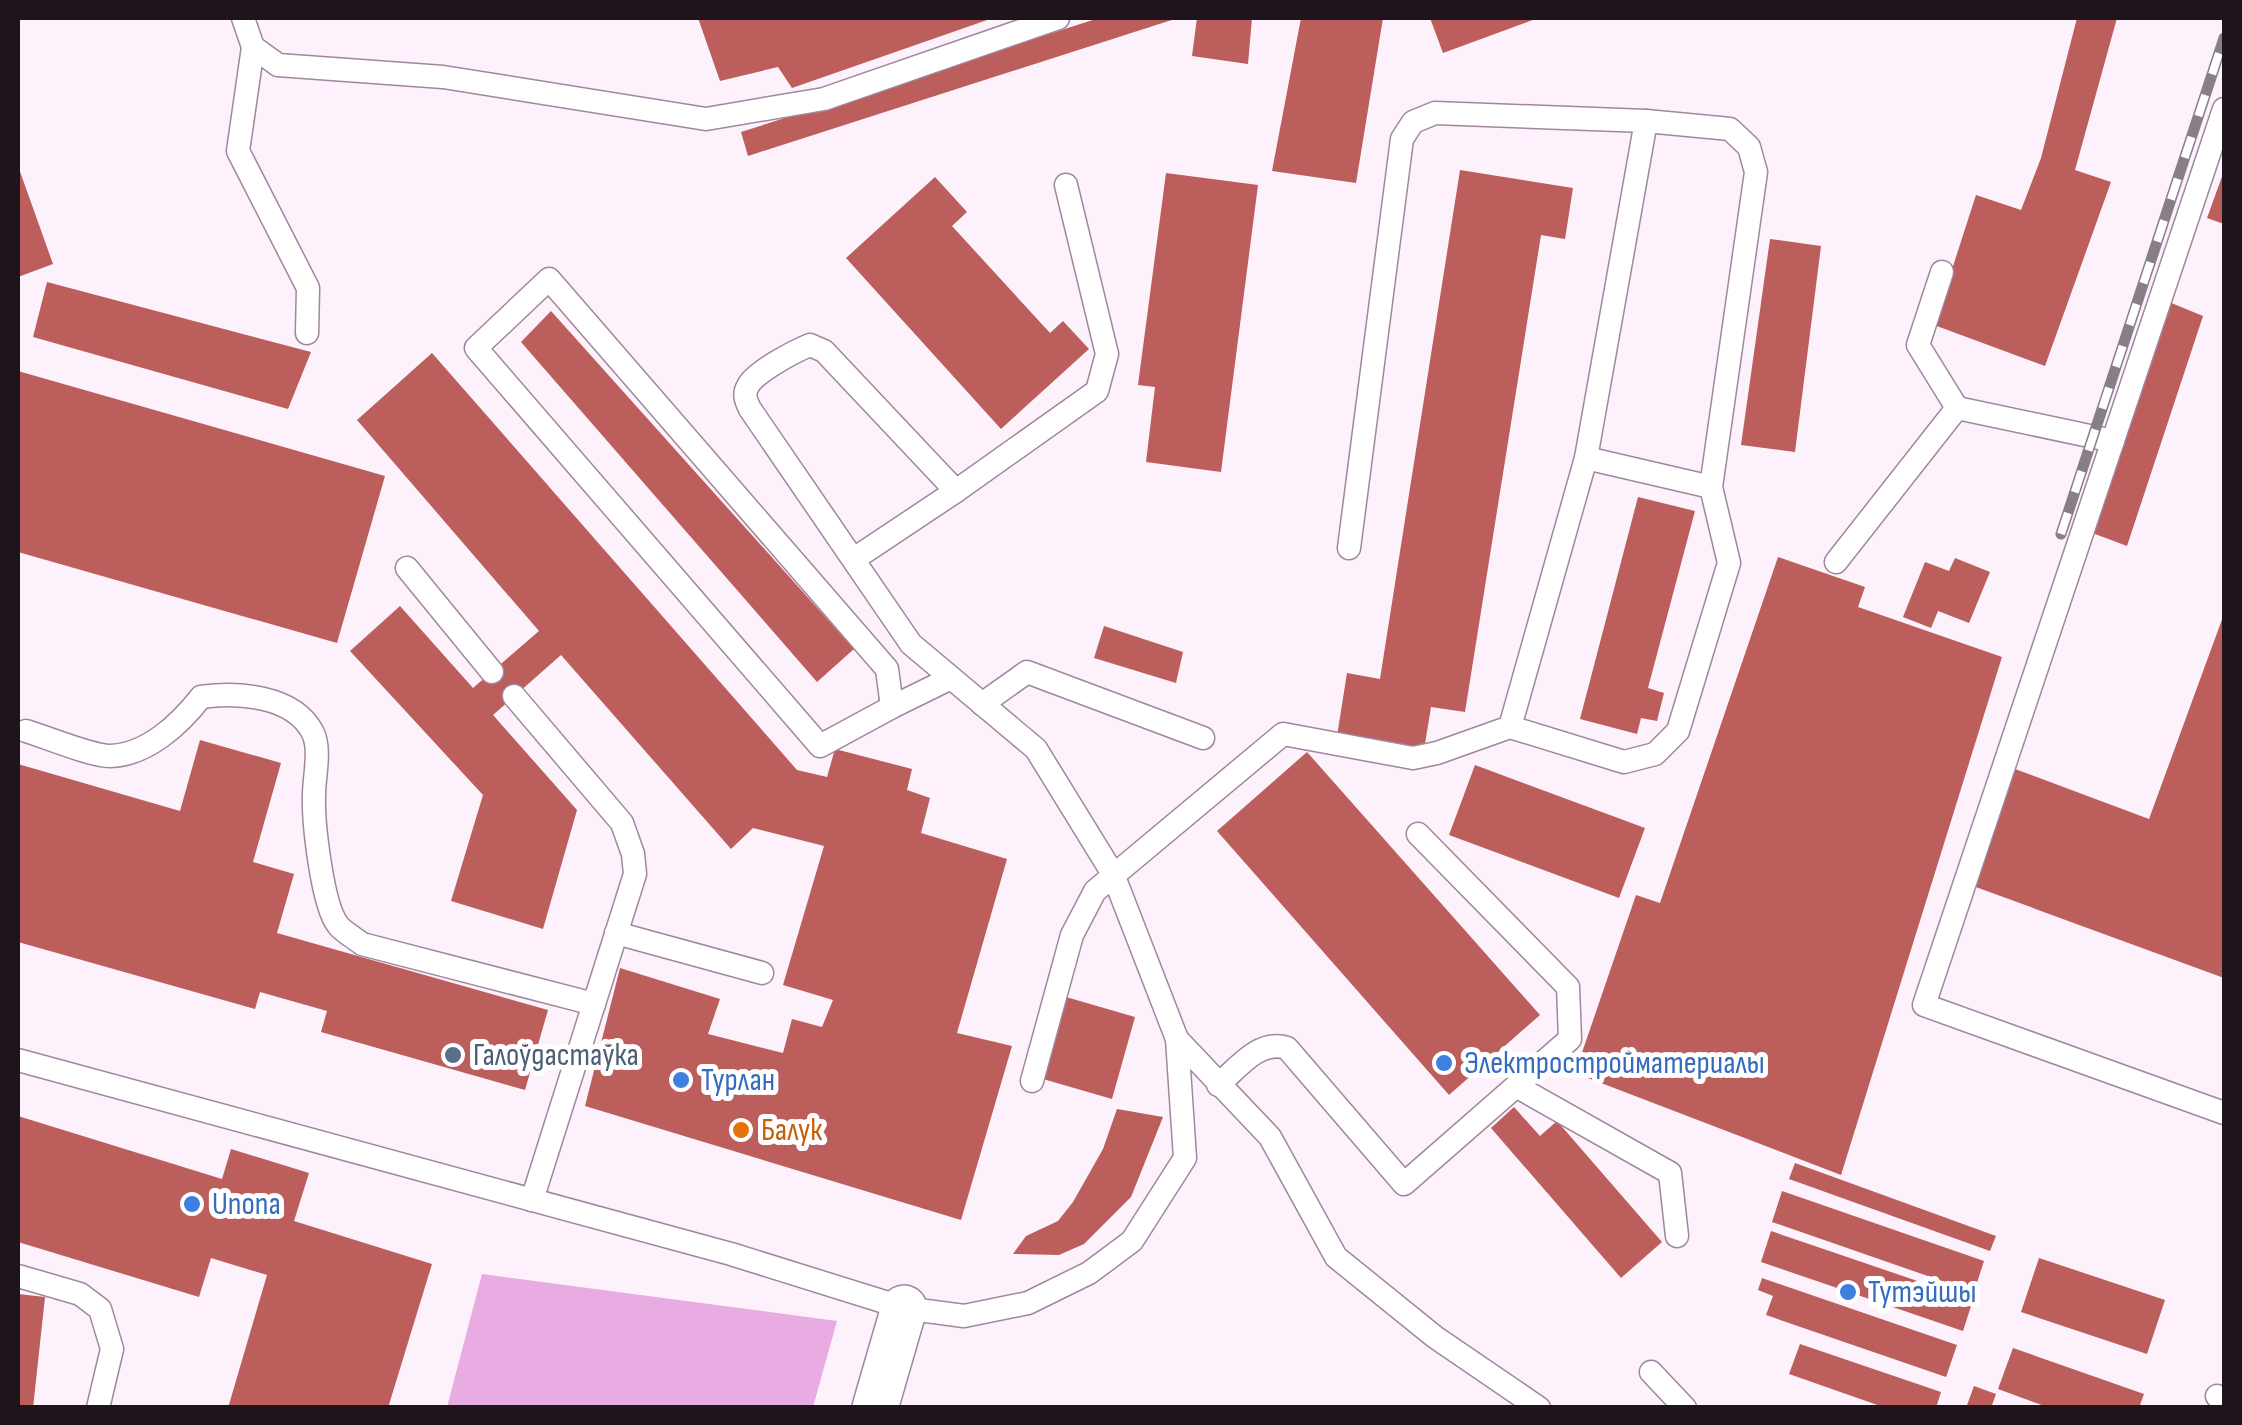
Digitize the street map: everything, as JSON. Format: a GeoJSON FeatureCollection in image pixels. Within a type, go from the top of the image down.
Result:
{"type":"FeatureCollection","features":[{"type":"Feature","properties":{"kind":"street"},"geometry":{"type":"LineString","coordinates":[[875,1408],[904,1308]]}},
{"type":"Feature","properties":{"kind":"lane"},"geometry":{"type":"LineString","coordinates":[[243,18],[253,47],[238,151],[308,288],[306,332]]}},
{"type":"Feature","properties":{"kind":"lane"},"geometry":{"type":"LineString","coordinates":[[253,47],[278,65],[443,77],[706,119],[824,99],[1058,18]]}},
{"type":"Feature","properties":{"kind":"lane"},"geometry":{"type":"LineString","coordinates":[[2224,109],[1924,1005],[2224,1113]]}},
{"type":"Feature","properties":{"kind":"lane"},"geometry":{"type":"LineString","coordinates":[[1032,1081],[1072,935],[1095,891],[1283,734],[1413,758],[1510,727],[1624,762],[1656,754],[1678,731],[1729,563],[1711,487],[1756,172],[1748,147],[1730,129],[1646,121],[1435,112],[1413,122],[1402,138],[1349,548]]}},
{"type":"Feature","properties":{"kind":"lane"},"geometry":{"type":"LineString","coordinates":[[1510,727],[1586,458],[1646,121]]}},
{"type":"Feature","properties":{"kind":"lane"},"geometry":{"type":"LineString","coordinates":[[854,559],[1096,391],[1107,354],[1066,185]]}},
{"type":"Feature","properties":{"kind":"lane"},"geometry":{"type":"LineString","coordinates":[[1942,272],[1918,345],[1956,408],[2112,442]]}},
{"type":"Feature","properties":{"kind":"lane"},"geometry":{"type":"LineString","coordinates":[[892,708],[887,670],[549,279],[476,348],[820,746],[952,678]]}},
{"type":"Feature","properties":{"kind":"lane"},"geometry":{"type":"LineString","coordinates":[[18,1060],[731,1254],[904,1308],[964,1316],[1028,1304],[1089,1273],[1132,1241],[1185,1158],[1177,1039],[1113,874],[1036,750],[911,644],[750,409],[744,397],[748,383],[794,351],[810,345],[824,351],[956,491]]}},
{"type":"Feature","properties":{"kind":"lane"},"geometry":{"type":"LineString","coordinates":[[1836,562],[1956,408]]}},
{"type":"Feature","properties":{"kind":"lane"},"geometry":{"type":"LineString","coordinates":[[1586,458],[1711,487]]}},
{"type":"Feature","properties":{"kind":"lane"},"geometry":{"type":"LineString","coordinates":[[407,568],[492,672]]}},
{"type":"Feature","properties":{"kind":"lane"},"geometry":{"type":"LineString","coordinates":[[982,704],[1028,672],[1203,738]]}},
{"type":"Feature","properties":{"kind":"lane"},"geometry":{"type":"LineString","coordinates":[[26,732],[108,756],[144,747],[188,713],[201,697],[224,694],[260,698],[292,710],[314,734],[313,801],[324,888],[337,924],[362,944],[594,1004]]}},
{"type":"Feature","properties":{"kind":"lane"},"geometry":{"type":"LineString","coordinates":[[514,696],[622,824],[633,854],[635,874],[532,1200]]}},
{"type":"Feature","properties":{"kind":"lane"},"geometry":{"type":"LineString","coordinates":[[1218,1085],[1261,1048],[1274,1044],[1287,1048],[1404,1184],[1570,1039],[1568,987],[1418,834]]}},
{"type":"Feature","properties":{"kind":"lane"},"geometry":{"type":"LineString","coordinates":[[616,933],[762,974]]}},
{"type":"Feature","properties":{"kind":"lane"},"geometry":{"type":"LineString","coordinates":[[1177,1039],[1270,1137],[1336,1257],[1434,1337],[1540,1408]]}},
{"type":"Feature","properties":{"kind":"lane"},"geometry":{"type":"LineString","coordinates":[[1516,1086],[1670,1172],[1676,1236]]}},
{"type":"Feature","properties":{"kind":"lane"},"geometry":{"type":"LineString","coordinates":[[18,1276],[80,1294],[100,1309],[112,1349],[98,1408]]}},
{"type":"Feature","properties":{"kind":"lane"},"geometry":{"type":"LineString","coordinates":[[1651,1372],[1685,1408]]}},
{"type":"Feature","properties":{"kind":"shaded area"},"geometry":{"type":"Polygon","coordinates":[[[482,1274],[837,1321],[813,1407],[447,1407],[482,1274]]]}},
{"type":"Feature","properties":{"kind":"building"},"geometry":{"type":"Polygon","coordinates":[[[698,18],[993,18],[792,88],[778,67],[720,81],[698,18]]]}},
{"type":"Feature","properties":{"kind":"building"},"geometry":{"type":"Polygon","coordinates":[[[1099,18],[1178,18],[748,156],[741,132],[1099,18]]]}},
{"type":"Feature","properties":{"kind":"building"},"geometry":{"type":"Polygon","coordinates":[[[1197,18],[1252,18],[1248,64],[1192,56],[1197,18]]]}},
{"type":"Feature","properties":{"kind":"building"},"geometry":{"type":"Polygon","coordinates":[[[1301,18],[1383,18],[1356,183],[1272,171],[1301,18]]]}},
{"type":"Feature","properties":{"kind":"building"},"geometry":{"type":"Polygon","coordinates":[[[1430,18],[1538,18],[1443,53],[1430,18]]]}},
{"type":"Feature","properties":{"kind":"building"},"geometry":{"type":"Polygon","coordinates":[[[2077,18],[2117,18],[2075,170],[2111,182],[2045,366],[1934,325],[1976,195],[2021,210],[2041,158],[2077,18]]]}},
{"type":"Feature","properties":{"kind":"building"},"geometry":{"type":"Polygon","coordinates":[[[18,166],[53,264],[18,277],[18,166]]]}},
{"type":"Feature","properties":{"kind":"building"},"geometry":{"type":"Polygon","coordinates":[[[1460,170],[1573,188],[1565,239],[1541,235],[1465,712],[1431,707],[1424,750],[1337,736],[1347,673],[1380,679],[1460,170]]]}},
{"type":"Feature","properties":{"kind":"building"},"geometry":{"type":"Polygon","coordinates":[[[2224,171],[2224,224],[2207,218],[2224,171]]]}},
{"type":"Feature","properties":{"kind":"building"},"geometry":{"type":"Polygon","coordinates":[[[1166,173],[1258,185],[1221,472],[1146,462],[1155,387],[1138,385],[1166,173]]]}},
{"type":"Feature","properties":{"kind":"building"},"geometry":{"type":"Polygon","coordinates":[[[935,177],[967,212],[952,226],[1050,333],[1063,321],[1089,349],[1001,429],[846,258],[935,177]]]}},
{"type":"Feature","properties":{"kind":"building"},"geometry":{"type":"Polygon","coordinates":[[[1770,239],[1821,246],[1795,452],[1741,445],[1770,239]]]}},
{"type":"Feature","properties":{"kind":"building"},"geometry":{"type":"Polygon","coordinates":[[[47,282],[311,352],[288,409],[33,337],[47,282]]]}},
{"type":"Feature","properties":{"kind":"building"},"geometry":{"type":"Polygon","coordinates":[[[2169,302],[2203,316],[2127,546],[2087,531],[2169,302]]]}},
{"type":"Feature","properties":{"kind":"building"},"geometry":{"type":"Polygon","coordinates":[[[551,311],[854,649],[817,682],[521,342],[551,311]]]}},
{"type":"Feature","properties":{"kind":"building"},"geometry":{"type":"Polygon","coordinates":[[[432,353],[797,770],[827,777],[835,749],[912,769],[907,790],[930,798],[921,833],[1007,859],[957,1033],[1012,1046],[961,1220],[585,1106],[620,968],[720,999],[708,1034],[783,1053],[792,1019],[822,1027],[833,1000],[783,985],[824,846],[753,828],[731,849],[561,655],[493,715],[577,810],[543,929],[451,901],[483,795],[350,651],[400,606],[473,688],[539,631],[357,420],[432,353]]]}},
{"type":"Feature","properties":{"kind":"building"},"geometry":{"type":"Polygon","coordinates":[[[18,371],[385,476],[337,643],[18,552],[18,371]]]}},
{"type":"Feature","properties":{"kind":"building"},"geometry":{"type":"Polygon","coordinates":[[[1638,497],[1695,511],[1648,688],[1664,693],[1657,721],[1641,718],[1637,734],[1580,719],[1638,497]]]}},
{"type":"Feature","properties":{"kind":"building"},"geometry":{"type":"Polygon","coordinates":[[[1778,557],[1865,587],[1858,607],[2002,657],[1841,1175],[1575,1073],[1636,895],[1660,903],[1778,557]]]}},
{"type":"Feature","properties":{"kind":"building"},"geometry":{"type":"Polygon","coordinates":[[[1955,558],[1990,572],[1969,623],[1938,611],[1931,628],[1903,617],[1925,562],[1949,571],[1955,558]]]}},
{"type":"Feature","properties":{"kind":"building"},"geometry":{"type":"Polygon","coordinates":[[[2224,614],[2224,978],[1973,886],[2015,769],[2149,819],[2224,614]]]}},
{"type":"Feature","properties":{"kind":"building"},"geometry":{"type":"Polygon","coordinates":[[[1104,626],[1183,652],[1176,683],[1094,658],[1104,626]]]}},
{"type":"Feature","properties":{"kind":"building"},"geometry":{"type":"Polygon","coordinates":[[[200,740],[281,763],[253,862],[294,874],[277,933],[548,1010],[525,1090],[321,1032],[327,1011],[260,992],[255,1009],[18,942],[18,764],[180,811],[200,740]]]}},
{"type":"Feature","properties":{"kind":"building"},"geometry":{"type":"Polygon","coordinates":[[[1307,752],[1540,1015],[1449,1095],[1217,831],[1307,752]]]}},
{"type":"Feature","properties":{"kind":"building"},"geometry":{"type":"Polygon","coordinates":[[[1475,765],[1645,828],[1619,898],[1449,835],[1475,765]]]}},
{"type":"Feature","properties":{"kind":"building"},"geometry":{"type":"Polygon","coordinates":[[[1066,997],[1135,1017],[1112,1099],[1043,1079],[1066,997]]]}},
{"type":"Feature","properties":{"kind":"building"},"geometry":{"type":"Polygon","coordinates":[[[1514,1107],[1540,1136],[1557,1121],[1662,1242],[1621,1278],[1491,1128],[1514,1107]]]}},
{"type":"Feature","properties":{"kind":"building"},"geometry":{"type":"Polygon","coordinates":[[[1117,1109],[1163,1117],[1131,1197],[1084,1244],[1059,1255],[1013,1254],[1026,1236],[1058,1221],[1073,1202],[1103,1149],[1117,1109]]]}},
{"type":"Feature","properties":{"kind":"building"},"geometry":{"type":"Polygon","coordinates":[[[18,1116],[222,1179],[231,1149],[309,1173],[294,1221],[432,1264],[388,1408],[228,1408],[267,1275],[211,1258],[199,1297],[18,1242],[18,1116]]]}},
{"type":"Feature","properties":{"kind":"building"},"geometry":{"type":"Polygon","coordinates":[[[1795,1163],[1996,1236],[1990,1251],[1789,1179],[1795,1163]]]}},
{"type":"Feature","properties":{"kind":"building"},"geometry":{"type":"Polygon","coordinates":[[[1782,1191],[1984,1261],[1974,1292],[1772,1222],[1782,1191]]]}},
{"type":"Feature","properties":{"kind":"building"},"geometry":{"type":"Polygon","coordinates":[[[1771,1231],[1973,1300],[1963,1331],[1761,1262],[1771,1231]]]}},
{"type":"Feature","properties":{"kind":"building"},"geometry":{"type":"Polygon","coordinates":[[[2039,1258],[2165,1300],[2147,1354],[2021,1312],[2039,1258]]]}},
{"type":"Feature","properties":{"kind":"building"},"geometry":{"type":"Polygon","coordinates":[[[1762,1278],[1957,1345],[1946,1377],[1766,1315],[1773,1296],[1758,1290],[1762,1278]]]}},
{"type":"Feature","properties":{"kind":"building"},"geometry":{"type":"Polygon","coordinates":[[[18,1294],[45,1297],[33,1408],[18,1408],[18,1294]]]}},
{"type":"Feature","properties":{"kind":"building"},"geometry":{"type":"Polygon","coordinates":[[[1800,1344],[1941,1392],[1936,1408],[1886,1408],[1789,1374],[1800,1344]]]}},
{"type":"Feature","properties":{"kind":"building"},"geometry":{"type":"Polygon","coordinates":[[[2013,1348],[2144,1394],[2139,1408],[2050,1408],[1998,1389],[2013,1348]]]}},
{"type":"Feature","properties":{"kind":"building"},"geometry":{"type":"Polygon","coordinates":[[[1974,1386],[1996,1394],[1991,1408],[1966,1408],[1974,1386]]]}},
{"type":"Feature","properties":{"kind":"railway"},"geometry":{"type":"LineString","coordinates":[[2061,534],[2224,38]]}},
{"type":"Feature","properties":{"kind":"place","name":"Галоўдастаўка"},"geometry":{"type":"Point","coordinates":[453,1055]}},
{"type":"Feature","properties":{"kind":"place","name":"Электростройматериалы"},"geometry":{"type":"Point","coordinates":[1444,1063]}},
{"type":"Feature","properties":{"kind":"place","name":"Турлан"},"geometry":{"type":"Point","coordinates":[681,1080]}},
{"type":"Feature","properties":{"kind":"place","name":"Балук"},"geometry":{"type":"Point","coordinates":[741,1130]}},
{"type":"Feature","properties":{"kind":"place","name":"Unona"},"geometry":{"type":"Point","coordinates":[192,1204]}},
{"type":"Feature","properties":{"kind":"place","name":"Тутэйшы"},"geometry":{"type":"Point","coordinates":[1848,1292]}}]}
